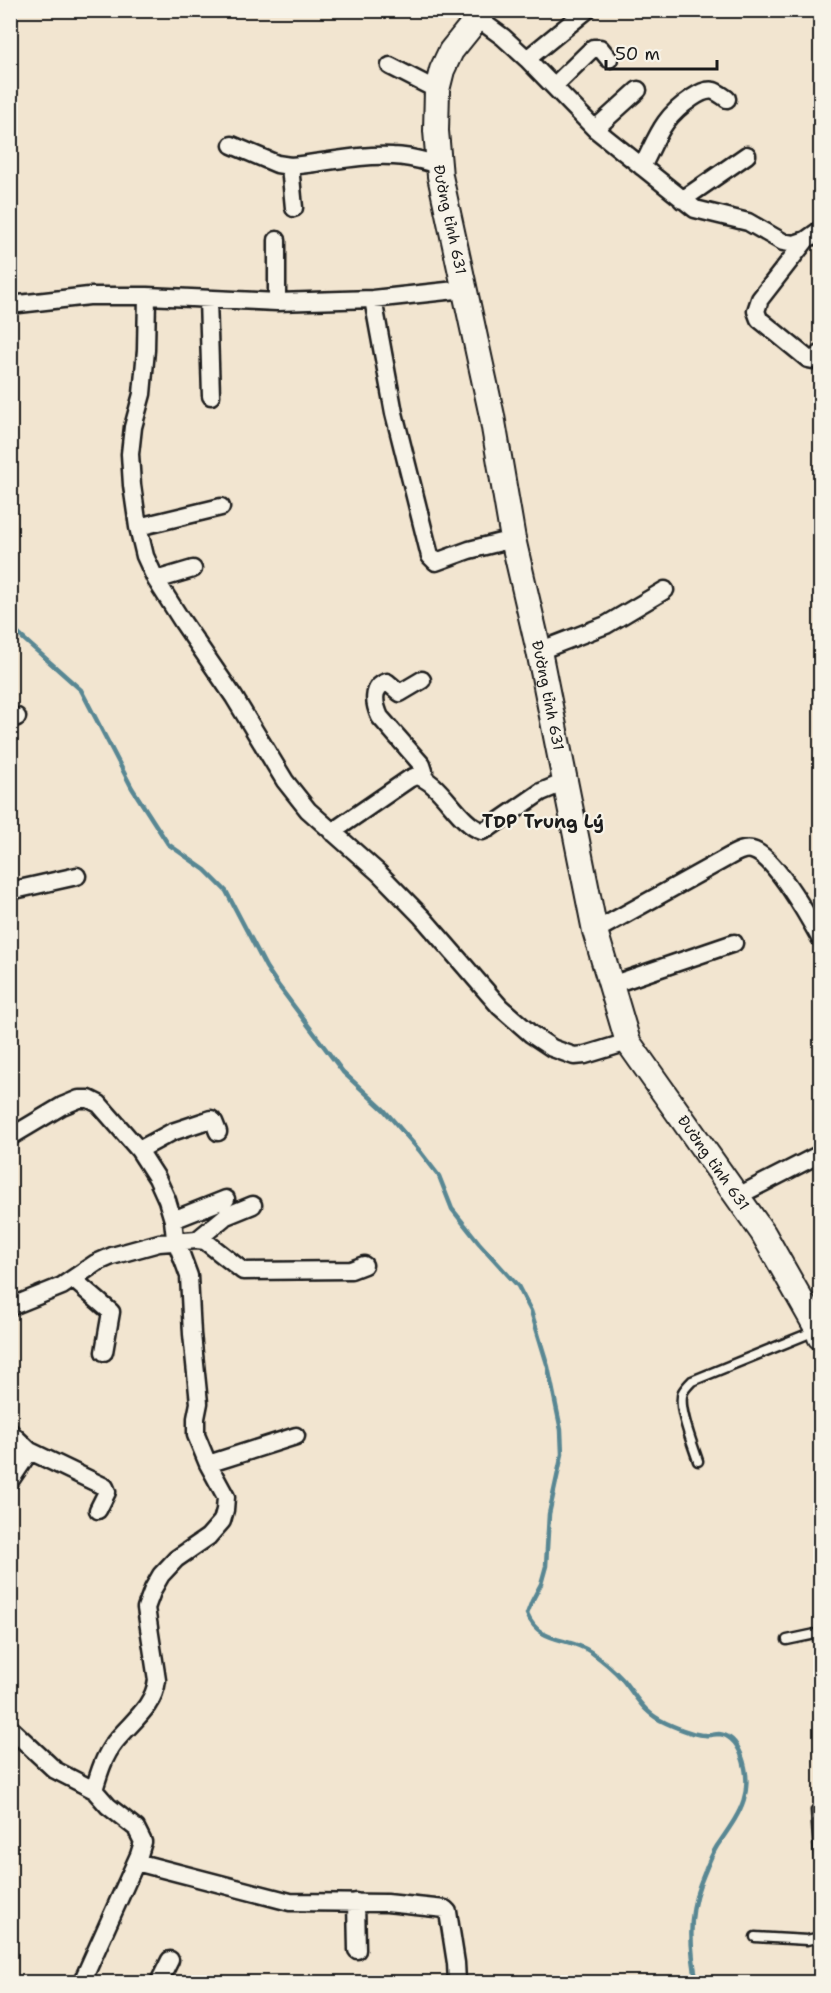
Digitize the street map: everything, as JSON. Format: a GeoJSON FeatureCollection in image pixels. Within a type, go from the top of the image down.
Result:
{"type":"FeatureCollection","features":[{"type":"Feature","properties":{"kind":"main road","name":"Đường tỉnh 631"},"geometry":{"type":"LineString","coordinates":[[481,14],[451,51],[442,70],[437,90],[436,131],[439,165],[492,416],[513,539],[539,651],[595,931],[628,1042],[763,1233],[819,1334]]}},
{"type":"Feature","properties":{"kind":"street"},"geometry":{"type":"LineString","coordinates":[[527,59],[587,10]]}},
{"type":"Feature","properties":{"kind":"street"},"geometry":{"type":"LineString","coordinates":[[481,14],[595,129],[682,200],[695,209],[748,222],[783,242],[794,244],[806,240]]}},
{"type":"Feature","properties":{"kind":"street"},"geometry":{"type":"LineString","coordinates":[[554,86],[592,48],[600,48],[609,59]]}},
{"type":"Feature","properties":{"kind":"street"},"geometry":{"type":"LineString","coordinates":[[390,66],[437,90]]}},
{"type":"Feature","properties":{"kind":"street"},"geometry":{"type":"LineString","coordinates":[[595,129],[638,90]]}},
{"type":"Feature","properties":{"kind":"street"},"geometry":{"type":"LineString","coordinates":[[642,166],[666,119],[675,109],[699,93],[716,92],[727,99]]}},
{"type":"Feature","properties":{"kind":"street"},"geometry":{"type":"LineString","coordinates":[[232,145],[277,164],[290,166],[368,156],[413,158],[439,165]]}},
{"type":"Feature","properties":{"kind":"street"},"geometry":{"type":"LineString","coordinates":[[682,200],[747,155]]}},
{"type":"Feature","properties":{"kind":"street"},"geometry":{"type":"LineString","coordinates":[[290,166],[294,208]]}},
{"type":"Feature","properties":{"kind":"street"},"geometry":{"type":"LineString","coordinates":[[820,230],[806,240],[759,299],[756,311],[759,319],[808,359],[813,360],[820,354]]}},
{"type":"Feature","properties":{"kind":"street"},"geometry":{"type":"LineString","coordinates":[[277,240],[277,302]]}},
{"type":"Feature","properties":{"kind":"street"},"geometry":{"type":"LineString","coordinates":[[10,305],[90,296],[147,296],[277,302],[373,299],[465,289]]}},
{"type":"Feature","properties":{"kind":"street"},"geometry":{"type":"LineString","coordinates":[[147,296],[142,394],[133,427],[130,454],[138,527],[145,556],[156,580],[264,743],[285,781],[308,810],[379,873],[428,924],[500,1007],[531,1034],[552,1048],[574,1056],[628,1042]]}},
{"type":"Feature","properties":{"kind":"street"},"geometry":{"type":"LineString","coordinates":[[208,299],[211,396]]}},
{"type":"Feature","properties":{"kind":"street"},"geometry":{"type":"LineString","coordinates":[[373,299],[394,413],[430,556],[436,562],[469,550],[513,539]]}},
{"type":"Feature","properties":{"kind":"street"},"geometry":{"type":"LineString","coordinates":[[138,527],[221,507]]}},
{"type":"Feature","properties":{"kind":"street"},"geometry":{"type":"LineString","coordinates":[[156,580],[193,569]]}},
{"type":"Feature","properties":{"kind":"street"},"geometry":{"type":"LineString","coordinates":[[539,651],[606,625],[665,590]]}},
{"type":"Feature","properties":{"kind":"street"},"geometry":{"type":"LineString","coordinates":[[422,680],[400,693],[387,682],[378,686],[375,692],[381,717],[422,765],[424,771],[422,777]]}},
{"type":"Feature","properties":{"kind":"street"},"geometry":{"type":"LineString","coordinates":[[332,832],[416,776],[422,777],[470,825],[482,831],[541,792],[565,782]]}},
{"type":"Feature","properties":{"kind":"street"},"geometry":{"type":"LineString","coordinates":[[595,931],[730,856],[749,849],[762,854],[778,871],[820,938]]}},
{"type":"Feature","properties":{"kind":"street"},"geometry":{"type":"LineString","coordinates":[[10,891],[78,876]]}},
{"type":"Feature","properties":{"kind":"street"},"geometry":{"type":"LineString","coordinates":[[611,985],[734,942]]}},
{"type":"Feature","properties":{"kind":"street"},"geometry":{"type":"LineString","coordinates":[[10,1137],[62,1106],[79,1099],[89,1099],[99,1104],[139,1150],[157,1178],[167,1200],[177,1242],[189,1276],[192,1334],[199,1392],[196,1436],[226,1497],[222,1521],[208,1537],[176,1559],[161,1575],[153,1589],[146,1608],[157,1680],[156,1691],[142,1712],[115,1743],[105,1759],[94,1790]]}},
{"type":"Feature","properties":{"kind":"street"},"geometry":{"type":"LineString","coordinates":[[139,1150],[172,1132],[211,1119],[218,1132]]}},
{"type":"Feature","properties":{"kind":"street"},"geometry":{"type":"LineString","coordinates":[[736,1197],[820,1154]]}},
{"type":"Feature","properties":{"kind":"street"},"geometry":{"type":"LineString","coordinates":[[173,1220],[226,1199]]}},
{"type":"Feature","properties":{"kind":"street"},"geometry":{"type":"LineString","coordinates":[[197,1240],[226,1216],[253,1204]]}},
{"type":"Feature","properties":{"kind":"street"},"geometry":{"type":"LineString","coordinates":[[10,1307],[48,1293],[96,1263],[112,1256],[159,1243],[205,1241],[243,1271],[351,1270],[364,1265]]}},
{"type":"Feature","properties":{"kind":"street"},"geometry":{"type":"LineString","coordinates":[[73,1279],[111,1312],[104,1352]]}},
{"type":"Feature","properties":{"kind":"street"},"geometry":{"type":"LineString","coordinates":[[10,1431],[30,1450],[105,1487],[107,1492],[98,1510]]}},
{"type":"Feature","properties":{"kind":"street"},"geometry":{"type":"LineString","coordinates":[[208,1464],[296,1436]]}},
{"type":"Feature","properties":{"kind":"street"},"geometry":{"type":"LineString","coordinates":[[10,1481],[30,1450]]}},
{"type":"Feature","properties":{"kind":"street"},"geometry":{"type":"LineString","coordinates":[[10,1728],[55,1770],[94,1790],[108,1806],[136,1828],[143,1842],[82,1983]]}},
{"type":"Feature","properties":{"kind":"street"},"geometry":{"type":"LineString","coordinates":[[136,1862],[290,1902],[387,1903],[446,1909],[453,1941],[457,1983]]}},
{"type":"Feature","properties":{"kind":"street"},"geometry":{"type":"LineString","coordinates":[[356,1902],[357,1950]]}},
{"type":"Feature","properties":{"kind":"street"},"geometry":{"type":"LineString","coordinates":[[159,1983],[170,1960]]}},
{"type":"Feature","properties":{"kind":"lane"},"geometry":{"type":"LineString","coordinates":[[698,1461],[681,1405],[683,1393],[692,1381],[819,1334]]}},
{"type":"Feature","properties":{"kind":"lane"},"geometry":{"type":"LineString","coordinates":[[787,1640],[820,1633]]}},
{"type":"Feature","properties":{"kind":"lane"},"geometry":{"type":"LineString","coordinates":[[816,1810],[820,1870]]}},
{"type":"Feature","properties":{"kind":"lane"},"geometry":{"type":"LineString","coordinates":[[755,1937],[807,1940],[820,1937]]}},
{"type":"Feature","properties":{"kind":"waterway"},"geometry":{"type":"LineString","coordinates":[[10,625],[81,690],[132,788],[168,844],[205,870],[226,891],[278,985],[343,1072],[384,1110],[419,1150],[439,1176],[452,1209],[518,1286],[531,1311],[548,1367],[561,1430],[562,1454],[549,1514],[546,1566],[541,1584],[527,1614],[539,1631],[555,1639],[582,1647],[603,1661],[622,1679],[641,1704],[658,1719],[690,1733],[719,1734],[730,1738],[739,1750],[745,1768],[746,1793],[738,1814],[712,1855],[693,1908],[691,1933],[697,1982]]}},
{"type":"Feature","properties":{"kind":"district","name":"TDP Trung Lý"},"geometry":{"type":"Point","coordinates":[543,822]}}]}
